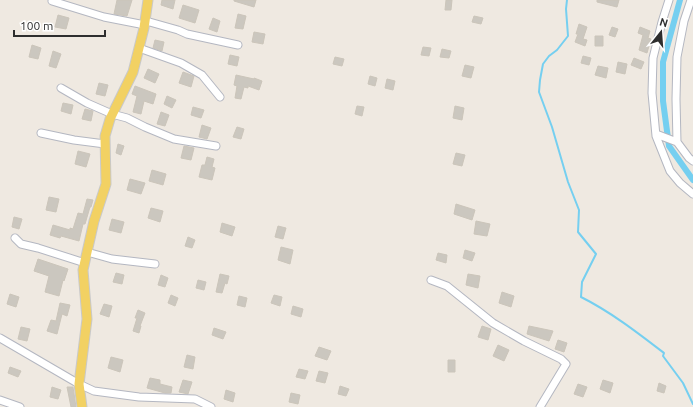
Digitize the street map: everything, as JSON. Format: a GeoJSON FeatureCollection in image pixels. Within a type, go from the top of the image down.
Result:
{"type":"FeatureCollection","features":[{"type":"Feature","properties":{"kind":"main road"},"geometry":{"type":"LineString","coordinates":[[82,407],[79,384],[86,318],[83,270],[94,221],[106,184],[105,136],[112,114],[133,72],[145,23],[148,0]]}},
{"type":"Feature","properties":{"kind":"street"},"geometry":{"type":"LineString","coordinates":[[52,0],[104,16],[178,30],[187,34],[238,45]]}},
{"type":"Feature","properties":{"kind":"street"},"geometry":{"type":"LineString","coordinates":[[669,0],[653,58],[652,93],[656,134],[670,171],[680,183],[693,194]]}},
{"type":"Feature","properties":{"kind":"street"},"geometry":{"type":"LineString","coordinates":[[677,142],[677,57],[684,21],[691,0]]}},
{"type":"Feature","properties":{"kind":"street"},"geometry":{"type":"LineString","coordinates":[[139,48],[181,64],[202,75],[220,96]]}},
{"type":"Feature","properties":{"kind":"street"},"geometry":{"type":"LineString","coordinates":[[61,88],[87,103],[112,114],[127,118],[174,139],[216,146]]}},
{"type":"Feature","properties":{"kind":"street"},"geometry":{"type":"LineString","coordinates":[[41,133],[74,140],[105,144]]}},
{"type":"Feature","properties":{"kind":"street"},"geometry":{"type":"LineString","coordinates":[[656,134],[677,142],[693,161]]}},
{"type":"Feature","properties":{"kind":"street"},"geometry":{"type":"LineString","coordinates":[[15,238],[21,244],[85,263]]}},
{"type":"Feature","properties":{"kind":"street"},"geometry":{"type":"LineString","coordinates":[[87,252],[112,259],[155,264]]}},
{"type":"Feature","properties":{"kind":"street"},"geometry":{"type":"LineString","coordinates":[[431,280],[447,286],[493,323],[560,359],[566,364],[540,407]]}},
{"type":"Feature","properties":{"kind":"street"},"geometry":{"type":"LineString","coordinates":[[0,338],[79,384],[94,391],[139,397],[195,398],[211,407]]}},
{"type":"Feature","properties":{"kind":"street"},"geometry":{"type":"LineString","coordinates":[[0,400],[20,407]]}},
{"type":"Feature","properties":{"kind":"building"},"geometry":{"type":"Polygon","coordinates":[[[117,0],[132,0],[127,16],[114,14],[117,0]]]}},
{"type":"Feature","properties":{"kind":"building"},"geometry":{"type":"Polygon","coordinates":[[[162,0],[175,0],[173,9],[161,5],[162,0]]]}},
{"type":"Feature","properties":{"kind":"building"},"geometry":{"type":"Polygon","coordinates":[[[234,0],[256,0],[254,7],[234,0]]]}},
{"type":"Feature","properties":{"kind":"building"},"geometry":{"type":"Polygon","coordinates":[[[446,0],[452,0],[451,10],[445,10],[446,0]]]}},
{"type":"Feature","properties":{"kind":"building"},"geometry":{"type":"Polygon","coordinates":[[[597,0],[619,0],[617,7],[597,2],[597,0]]]}},
{"type":"Feature","properties":{"kind":"building"},"geometry":{"type":"Polygon","coordinates":[[[183,5],[199,10],[195,23],[179,18],[183,5]]]}},
{"type":"Feature","properties":{"kind":"building"},"geometry":{"type":"Polygon","coordinates":[[[238,14],[246,16],[243,29],[235,28],[238,14]]]}},
{"type":"Feature","properties":{"kind":"building"},"geometry":{"type":"Polygon","coordinates":[[[58,15],[69,18],[66,29],[55,27],[58,15]]]}},
{"type":"Feature","properties":{"kind":"building"},"geometry":{"type":"Polygon","coordinates":[[[474,16],[483,18],[481,24],[472,22],[474,16]]]}},
{"type":"Feature","properties":{"kind":"building"},"geometry":{"type":"Polygon","coordinates":[[[213,18],[220,21],[217,32],[209,29],[213,18]]]}},
{"type":"Feature","properties":{"kind":"building"},"geometry":{"type":"Polygon","coordinates":[[[579,24],[587,27],[583,39],[587,40],[585,46],[575,42],[579,24]]]}},
{"type":"Feature","properties":{"kind":"building"},"geometry":{"type":"Polygon","coordinates":[[[612,27],[618,29],[615,37],[609,35],[612,27]]]}},
{"type":"Feature","properties":{"kind":"building"},"geometry":{"type":"Polygon","coordinates":[[[640,27],[650,31],[648,38],[651,39],[647,53],[639,50],[643,35],[638,33],[640,27]]]}},
{"type":"Feature","properties":{"kind":"building"},"geometry":{"type":"Polygon","coordinates":[[[254,32],[265,34],[263,44],[252,42],[254,32]]]}},
{"type":"Feature","properties":{"kind":"building"},"geometry":{"type":"Polygon","coordinates":[[[595,36],[603,36],[603,46],[595,46],[595,36]]]}},
{"type":"Feature","properties":{"kind":"building"},"geometry":{"type":"Polygon","coordinates":[[[155,40],[164,42],[162,51],[153,48],[155,40]]]}},
{"type":"Feature","properties":{"kind":"building"},"geometry":{"type":"Polygon","coordinates":[[[32,45],[41,48],[38,59],[29,57],[32,45]]]}},
{"type":"Feature","properties":{"kind":"building"},"geometry":{"type":"Polygon","coordinates":[[[423,47],[431,48],[429,56],[421,55],[423,47]]]}},
{"type":"Feature","properties":{"kind":"building"},"geometry":{"type":"Polygon","coordinates":[[[442,49],[451,51],[449,58],[440,57],[442,49]]]}},
{"type":"Feature","properties":{"kind":"building"},"geometry":{"type":"Polygon","coordinates":[[[53,51],[61,54],[56,68],[49,66],[53,51]]]}},
{"type":"Feature","properties":{"kind":"building"},"geometry":{"type":"Polygon","coordinates":[[[230,55],[239,57],[237,66],[228,64],[230,55]]]}},
{"type":"Feature","properties":{"kind":"building"},"geometry":{"type":"Polygon","coordinates":[[[583,56],[591,58],[589,65],[581,63],[583,56]]]}},
{"type":"Feature","properties":{"kind":"building"},"geometry":{"type":"Polygon","coordinates":[[[335,57],[344,59],[342,66],[333,64],[335,57]]]}},
{"type":"Feature","properties":{"kind":"building"},"geometry":{"type":"Polygon","coordinates":[[[634,58],[644,62],[641,69],[631,65],[634,58]]]}},
{"type":"Feature","properties":{"kind":"building"},"geometry":{"type":"Polygon","coordinates":[[[618,62],[627,64],[625,74],[616,72],[618,62]]]}},
{"type":"Feature","properties":{"kind":"building"},"geometry":{"type":"Polygon","coordinates":[[[465,65],[474,67],[471,78],[462,76],[465,65]]]}},
{"type":"Feature","properties":{"kind":"building"},"geometry":{"type":"Polygon","coordinates":[[[598,66],[608,68],[606,78],[595,75],[598,66]]]}},
{"type":"Feature","properties":{"kind":"building"},"geometry":{"type":"Polygon","coordinates":[[[148,69],[159,74],[155,83],[144,78],[148,69]]]}},
{"type":"Feature","properties":{"kind":"building"},"geometry":{"type":"Polygon","coordinates":[[[183,72],[194,76],[191,87],[179,83],[183,72]]]}},
{"type":"Feature","properties":{"kind":"building"},"geometry":{"type":"Polygon","coordinates":[[[236,75],[262,81],[259,90],[248,86],[248,88],[244,87],[241,99],[235,98],[237,86],[234,85],[236,75]]]}},
{"type":"Feature","properties":{"kind":"building"},"geometry":{"type":"Polygon","coordinates":[[[370,76],[377,78],[375,86],[368,84],[370,76]]]}},
{"type":"Feature","properties":{"kind":"building"},"geometry":{"type":"Polygon","coordinates":[[[387,79],[395,81],[393,90],[385,88],[387,79]]]}},
{"type":"Feature","properties":{"kind":"building"},"geometry":{"type":"Polygon","coordinates":[[[99,83],[108,85],[105,96],[96,94],[99,83]]]}},
{"type":"Feature","properties":{"kind":"building"},"geometry":{"type":"Polygon","coordinates":[[[135,86],[156,94],[153,104],[144,101],[141,114],[133,112],[137,96],[132,94],[135,86]]]}},
{"type":"Feature","properties":{"kind":"building"},"geometry":{"type":"Polygon","coordinates":[[[167,96],[176,100],[172,108],[164,104],[167,96]]]}},
{"type":"Feature","properties":{"kind":"building"},"geometry":{"type":"Polygon","coordinates":[[[63,103],[73,105],[71,114],[61,111],[63,103]]]}},
{"type":"Feature","properties":{"kind":"building"},"geometry":{"type":"Polygon","coordinates":[[[357,106],[364,107],[362,116],[355,114],[357,106]]]}},
{"type":"Feature","properties":{"kind":"building"},"geometry":{"type":"Polygon","coordinates":[[[455,106],[464,108],[462,120],[453,118],[455,106]]]}},
{"type":"Feature","properties":{"kind":"building"},"geometry":{"type":"Polygon","coordinates":[[[193,107],[204,110],[201,118],[191,115],[193,107]]]}},
{"type":"Feature","properties":{"kind":"building"},"geometry":{"type":"Polygon","coordinates":[[[85,109],[93,111],[91,121],[82,119],[85,109]]]}},
{"type":"Feature","properties":{"kind":"building"},"geometry":{"type":"Polygon","coordinates":[[[161,112],[169,115],[165,126],[157,124],[161,112]]]}},
{"type":"Feature","properties":{"kind":"building"},"geometry":{"type":"Polygon","coordinates":[[[202,125],[211,128],[207,139],[199,137],[202,125]]]}},
{"type":"Feature","properties":{"kind":"building"},"geometry":{"type":"Polygon","coordinates":[[[237,127],[244,129],[241,139],[233,137],[237,127]]]}},
{"type":"Feature","properties":{"kind":"building"},"geometry":{"type":"Polygon","coordinates":[[[118,144],[124,146],[121,155],[116,153],[118,144]]]}},
{"type":"Feature","properties":{"kind":"building"},"geometry":{"type":"Polygon","coordinates":[[[184,146],[194,148],[191,160],[181,158],[184,146]]]}},
{"type":"Feature","properties":{"kind":"building"},"geometry":{"type":"Polygon","coordinates":[[[78,151],[90,154],[86,167],[75,164],[78,151]]]}},
{"type":"Feature","properties":{"kind":"building"},"geometry":{"type":"Polygon","coordinates":[[[456,153],[465,155],[462,166],[453,164],[456,153]]]}},
{"type":"Feature","properties":{"kind":"building"},"geometry":{"type":"Polygon","coordinates":[[[207,157],[214,159],[212,167],[215,168],[212,180],[199,177],[202,165],[205,165],[207,157]]]}},
{"type":"Feature","properties":{"kind":"building"},"geometry":{"type":"Polygon","coordinates":[[[152,170],[166,174],[163,185],[149,181],[152,170]]]}},
{"type":"Feature","properties":{"kind":"building"},"geometry":{"type":"Polygon","coordinates":[[[130,179],[145,183],[141,194],[127,190],[130,179]]]}},
{"type":"Feature","properties":{"kind":"building"},"geometry":{"type":"Polygon","coordinates":[[[49,197],[59,199],[56,212],[46,210],[49,197]]]}},
{"type":"Feature","properties":{"kind":"building"},"geometry":{"type":"Polygon","coordinates":[[[87,199],[93,200],[85,224],[83,224],[79,241],[61,236],[60,238],[50,235],[53,225],[70,230],[70,228],[73,229],[78,213],[83,214],[87,199]]]}},
{"type":"Feature","properties":{"kind":"building"},"geometry":{"type":"Polygon","coordinates":[[[456,204],[475,210],[472,220],[454,214],[456,204]]]}},
{"type":"Feature","properties":{"kind":"building"},"geometry":{"type":"Polygon","coordinates":[[[151,208],[163,211],[160,222],[148,218],[151,208]]]}},
{"type":"Feature","properties":{"kind":"building"},"geometry":{"type":"Polygon","coordinates":[[[14,217],[22,219],[19,229],[12,227],[14,217]]]}},
{"type":"Feature","properties":{"kind":"building"},"geometry":{"type":"Polygon","coordinates":[[[112,219],[124,222],[121,233],[109,230],[112,219]]]}},
{"type":"Feature","properties":{"kind":"building"},"geometry":{"type":"Polygon","coordinates":[[[476,221],[490,224],[487,236],[474,234],[476,221]]]}},
{"type":"Feature","properties":{"kind":"building"},"geometry":{"type":"Polygon","coordinates":[[[222,223],[235,227],[232,236],[220,232],[222,223]]]}},
{"type":"Feature","properties":{"kind":"building"},"geometry":{"type":"Polygon","coordinates":[[[278,226],[286,228],[283,239],[275,237],[278,226]]]}},
{"type":"Feature","properties":{"kind":"building"},"geometry":{"type":"Polygon","coordinates":[[[188,237],[195,240],[192,248],[185,246],[188,237]]]}},
{"type":"Feature","properties":{"kind":"building"},"geometry":{"type":"Polygon","coordinates":[[[281,247],[293,250],[290,264],[278,260],[281,247]]]}},
{"type":"Feature","properties":{"kind":"building"},"geometry":{"type":"Polygon","coordinates":[[[465,250],[475,253],[472,261],[463,258],[465,250]]]}},
{"type":"Feature","properties":{"kind":"building"},"geometry":{"type":"Polygon","coordinates":[[[438,253],[447,255],[446,263],[436,260],[438,253]]]}},
{"type":"Feature","properties":{"kind":"building"},"geometry":{"type":"Polygon","coordinates":[[[38,259],[68,269],[64,281],[63,280],[59,296],[45,292],[49,276],[34,271],[38,259]]]}},
{"type":"Feature","properties":{"kind":"building"},"geometry":{"type":"Polygon","coordinates":[[[116,273],[124,275],[122,284],[113,282],[116,273]]]}},
{"type":"Feature","properties":{"kind":"building"},"geometry":{"type":"Polygon","coordinates":[[[220,274],[229,276],[222,293],[216,292],[220,274]]]}},
{"type":"Feature","properties":{"kind":"building"},"geometry":{"type":"Polygon","coordinates":[[[468,274],[480,276],[478,288],[466,285],[468,274]]]}},
{"type":"Feature","properties":{"kind":"building"},"geometry":{"type":"Polygon","coordinates":[[[161,275],[168,278],[165,287],[158,285],[161,275]]]}},
{"type":"Feature","properties":{"kind":"building"},"geometry":{"type":"Polygon","coordinates":[[[198,280],[206,282],[204,290],[196,288],[198,280]]]}},
{"type":"Feature","properties":{"kind":"building"},"geometry":{"type":"Polygon","coordinates":[[[502,292],[514,296],[511,307],[499,303],[502,292]]]}},
{"type":"Feature","properties":{"kind":"building"},"geometry":{"type":"Polygon","coordinates":[[[10,294],[19,297],[16,307],[7,304],[10,294]]]}},
{"type":"Feature","properties":{"kind":"building"},"geometry":{"type":"Polygon","coordinates":[[[171,295],[178,298],[175,306],[168,303],[171,295]]]}},
{"type":"Feature","properties":{"kind":"building"},"geometry":{"type":"Polygon","coordinates":[[[274,295],[282,297],[280,306],[271,303],[274,295]]]}},
{"type":"Feature","properties":{"kind":"building"},"geometry":{"type":"Polygon","coordinates":[[[239,296],[247,298],[245,307],[237,305],[239,296]]]}},
{"type":"Feature","properties":{"kind":"building"},"geometry":{"type":"Polygon","coordinates":[[[60,303],[70,305],[67,316],[62,314],[57,334],[47,331],[51,320],[56,321],[60,303]]]}},
{"type":"Feature","properties":{"kind":"building"},"geometry":{"type":"Polygon","coordinates":[[[104,304],[112,306],[109,317],[100,314],[104,304]]]}},
{"type":"Feature","properties":{"kind":"building"},"geometry":{"type":"Polygon","coordinates":[[[293,306],[303,309],[301,317],[291,314],[293,306]]]}},
{"type":"Feature","properties":{"kind":"building"},"geometry":{"type":"Polygon","coordinates":[[[138,310],[145,313],[139,333],[133,331],[138,310]]]}},
{"type":"Feature","properties":{"kind":"building"},"geometry":{"type":"Polygon","coordinates":[[[482,326],[491,329],[488,340],[478,337],[482,326]]]}},
{"type":"Feature","properties":{"kind":"building"},"geometry":{"type":"Polygon","coordinates":[[[529,326],[553,331],[549,341],[527,334],[529,326]]]}},
{"type":"Feature","properties":{"kind":"building"},"geometry":{"type":"Polygon","coordinates":[[[21,327],[30,329],[27,341],[18,339],[21,327]]]}},
{"type":"Feature","properties":{"kind":"building"},"geometry":{"type":"Polygon","coordinates":[[[214,328],[226,332],[223,339],[212,335],[214,328]]]}},
{"type":"Feature","properties":{"kind":"building"},"geometry":{"type":"Polygon","coordinates":[[[558,340],[567,343],[564,352],[555,349],[558,340]]]}},
{"type":"Feature","properties":{"kind":"building"},"geometry":{"type":"Polygon","coordinates":[[[498,345],[509,350],[504,361],[493,356],[498,345]]]}},
{"type":"Feature","properties":{"kind":"building"},"geometry":{"type":"Polygon","coordinates":[[[319,347],[331,351],[327,360],[315,356],[319,347]]]}},
{"type":"Feature","properties":{"kind":"building"},"geometry":{"type":"Polygon","coordinates":[[[187,355],[195,357],[193,369],[184,367],[187,355]]]}},
{"type":"Feature","properties":{"kind":"building"},"geometry":{"type":"Polygon","coordinates":[[[111,357],[123,360],[120,372],[108,368],[111,357]]]}},
{"type":"Feature","properties":{"kind":"building"},"geometry":{"type":"Polygon","coordinates":[[[448,360],[455,360],[455,372],[448,372],[448,360]]]}},
{"type":"Feature","properties":{"kind":"building"},"geometry":{"type":"Polygon","coordinates":[[[10,367],[21,371],[18,377],[8,373],[10,367]]]}},
{"type":"Feature","properties":{"kind":"building"},"geometry":{"type":"Polygon","coordinates":[[[299,369],[308,371],[305,379],[296,377],[299,369]]]}},
{"type":"Feature","properties":{"kind":"building"},"geometry":{"type":"Polygon","coordinates":[[[319,371],[328,373],[325,383],[316,381],[319,371]]]}},
{"type":"Feature","properties":{"kind":"building"},"geometry":{"type":"Polygon","coordinates":[[[150,378],[160,380],[160,384],[172,387],[171,393],[165,393],[147,388],[150,378]]]}},
{"type":"Feature","properties":{"kind":"building"},"geometry":{"type":"Polygon","coordinates":[[[183,380],[192,382],[188,394],[179,392],[183,380]]]}},
{"type":"Feature","properties":{"kind":"building"},"geometry":{"type":"Polygon","coordinates":[[[603,380],[613,383],[610,393],[600,389],[603,380]]]}},
{"type":"Feature","properties":{"kind":"building"},"geometry":{"type":"Polygon","coordinates":[[[659,383],[666,386],[664,393],[657,391],[659,383]]]}},
{"type":"Feature","properties":{"kind":"building"},"geometry":{"type":"Polygon","coordinates":[[[578,384],[587,387],[583,397],[574,394],[578,384]]]}},
{"type":"Feature","properties":{"kind":"building"},"geometry":{"type":"Polygon","coordinates":[[[340,386],[349,389],[346,396],[338,394],[340,386]]]}},
{"type":"Feature","properties":{"kind":"building"},"geometry":{"type":"Polygon","coordinates":[[[52,387],[61,390],[58,399],[50,397],[52,387]]]}},
{"type":"Feature","properties":{"kind":"building"},"geometry":{"type":"Polygon","coordinates":[[[67,387],[73,387],[76,407],[71,407],[67,387]]]}},
{"type":"Feature","properties":{"kind":"building"},"geometry":{"type":"Polygon","coordinates":[[[226,390],[235,393],[233,402],[224,399],[226,390]]]}},
{"type":"Feature","properties":{"kind":"building"},"geometry":{"type":"Polygon","coordinates":[[[291,393],[300,395],[298,404],[289,402],[291,393]]]}},
{"type":"Feature","properties":{"kind":"waterway"},"geometry":{"type":"LineString","coordinates":[[567,0],[566,9],[568,36],[543,64],[539,92],[552,127],[568,182],[579,210],[578,232],[596,254],[582,282],[581,297],[614,316],[664,353],[663,356],[683,383],[693,404]]}},
{"type":"Feature","properties":{"kind":"waterway"},"geometry":{"type":"LineString","coordinates":[[680,0],[663,62],[663,101],[669,146],[693,180]]}}]}
